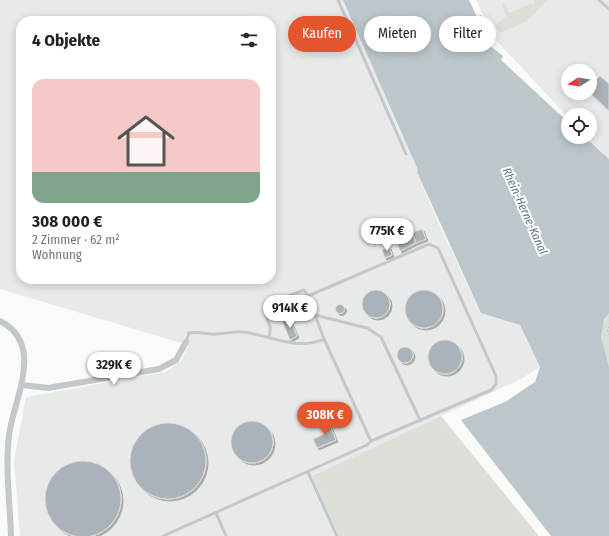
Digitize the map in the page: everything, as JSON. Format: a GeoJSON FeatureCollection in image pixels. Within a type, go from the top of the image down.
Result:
{"type":"FeatureCollection","features":[{"type":"Feature","properties":{"kind":"street"},"geometry":{"type":"LineString","coordinates":[[0,321],[10,329],[20,343],[24,363],[22,385],[9,436],[11,536]]}},
{"type":"Feature","properties":{"kind":"street"},"geometry":{"type":"LineString","coordinates":[[22,385],[48,388],[158,369],[176,360],[186,342]]}},
{"type":"Feature","properties":{"kind":"lane"},"geometry":{"type":"LineString","coordinates":[[338,0],[406,154]]}},
{"type":"Feature","properties":{"kind":"lane"},"geometry":{"type":"LineString","coordinates":[[599,0],[609,10]]}},
{"type":"Feature","properties":{"kind":"lane"},"geometry":{"type":"LineString","coordinates":[[164,536],[367,446],[370,441],[491,390],[496,384],[496,376],[438,248],[429,244],[308,296]]}},
{"type":"Feature","properties":{"kind":"lane"},"geometry":{"type":"LineString","coordinates":[[269,338],[270,328],[265,315],[266,308],[269,304],[304,290],[308,296],[324,339],[370,441]]}},
{"type":"Feature","properties":{"kind":"lane"},"geometry":{"type":"LineString","coordinates":[[315,315],[367,328],[381,338],[420,420]]}},
{"type":"Feature","properties":{"kind":"lane"},"geometry":{"type":"LineString","coordinates":[[186,342],[189,334],[195,332],[216,334],[243,332],[307,344],[314,344],[324,339]]}},
{"type":"Feature","properties":{"kind":"lane"},"geometry":{"type":"LineString","coordinates":[[308,472],[337,536]]}},
{"type":"Feature","properties":{"kind":"lane"},"geometry":{"type":"LineString","coordinates":[[216,513],[226,536]]}},
{"type":"Feature","properties":{"kind":"path"},"geometry":{"type":"LineString","coordinates":[[609,327],[607,329],[609,335]]}},
{"type":"Feature","properties":{"kind":"shaded area"},"geometry":{"type":"Polygon","coordinates":[[[0,0],[343,0],[350,16],[288,16],[288,52],[356,52],[356,29],[364,48],[364,52],[366,52],[418,170],[417,172],[437,220],[481,313],[520,325],[540,367],[521,379],[312,476],[339,536],[20,536],[14,460],[26,397],[165,372],[182,360],[188,345],[0,289],[0,0]]]}},
{"type":"Feature","properties":{"kind":"shaded area"},"geometry":{"type":"Polygon","coordinates":[[[476,0],[609,0],[609,159],[594,144],[597,144],[597,108],[561,108],[561,110],[496,40],[496,16],[483,16],[476,0]]]}},
{"type":"Feature","properties":{"kind":"shaded area"},"geometry":{"type":"Polygon","coordinates":[[[535,0],[547,0],[527,21],[500,33],[496,27],[496,25],[506,16],[502,4],[504,3],[509,13],[532,3],[534,5],[535,0]]]}},
{"type":"Feature","properties":{"kind":"shaded area"},"geometry":{"type":"Polygon","coordinates":[[[609,313],[609,367],[602,346],[601,333],[609,313]]]}},
{"type":"Feature","properties":{"kind":"shaded area"},"geometry":{"type":"Polygon","coordinates":[[[441,416],[539,536],[339,536],[312,476],[441,416]]]}},
{"type":"Feature","properties":{"kind":"water","name":"Rhein-Herne-Kanal"},"geometry":{"type":"Polygon","coordinates":[[[343,0],[469,0],[477,16],[439,16],[439,52],[496,52],[496,50],[503,56],[501,60],[561,116],[561,144],[593,144],[609,159],[609,313],[604,320],[601,337],[609,367],[609,536],[551,536],[461,420],[505,402],[535,382],[540,367],[520,325],[481,313],[417,172],[418,170],[366,52],[431,52],[431,16],[364,16],[364,48],[356,29],[356,16],[350,16],[343,0]]]}},
{"type":"Feature","properties":{"kind":"building"},"geometry":{"type":"Polygon","coordinates":[[[600,76],[609,84],[609,111],[597,100],[597,79],[600,76]]]}},
{"type":"Feature","properties":{"kind":"building"},"geometry":{"type":"Polygon","coordinates":[[[422,229],[426,239],[416,243],[412,233],[422,229]]]}},
{"type":"Feature","properties":{"kind":"building"},"geometry":{"type":"Polygon","coordinates":[[[412,233],[416,243],[400,251],[397,243],[401,241],[400,238],[412,233]]]}},
{"type":"Feature","properties":{"kind":"building"},"geometry":{"type":"Polygon","coordinates":[[[389,247],[392,255],[385,258],[382,250],[389,247]]]}},
{"type":"Feature","properties":{"kind":"building"},"geometry":{"type":"Polygon","coordinates":[[[376,290],[386,294],[390,304],[386,314],[376,318],[366,314],[362,304],[366,294],[376,290]]]}},
{"type":"Feature","properties":{"kind":"building"},"geometry":{"type":"Polygon","coordinates":[[[420,290],[428,290],[438,295],[442,302],[442,316],[438,323],[428,328],[420,328],[410,323],[408,320],[405,313],[405,305],[410,295],[413,293],[420,290]]]}},
{"type":"Feature","properties":{"kind":"building"},"geometry":{"type":"Polygon","coordinates":[[[338,305],[342,305],[344,309],[342,313],[338,313],[336,311],[336,307],[338,305]]]}},
{"type":"Feature","properties":{"kind":"building"},"geometry":{"type":"Polygon","coordinates":[[[289,318],[297,336],[290,340],[282,321],[289,318]]]}},
{"type":"Feature","properties":{"kind":"building"},"geometry":{"type":"Polygon","coordinates":[[[445,340],[457,345],[462,357],[457,369],[445,374],[433,369],[428,357],[433,345],[445,340]]]}},
{"type":"Feature","properties":{"kind":"building"},"geometry":{"type":"Polygon","coordinates":[[[405,347],[411,349],[413,355],[411,361],[405,363],[399,361],[397,355],[399,349],[405,347]]]}},
{"type":"Feature","properties":{"kind":"building"},"geometry":{"type":"Polygon","coordinates":[[[252,421],[267,427],[273,442],[267,457],[252,463],[237,457],[231,442],[237,427],[252,421]]]}},
{"type":"Feature","properties":{"kind":"building"},"geometry":{"type":"Polygon","coordinates":[[[328,421],[336,440],[317,448],[313,439],[327,433],[322,423],[328,421]]]}},
{"type":"Feature","properties":{"kind":"building"},"geometry":{"type":"Polygon","coordinates":[[[168,423],[183,426],[195,434],[203,446],[206,461],[203,476],[195,488],[183,496],[168,499],[153,496],[141,488],[133,476],[130,461],[133,446],[141,434],[153,426],[168,423]]]}},
{"type":"Feature","properties":{"kind":"building"},"geometry":{"type":"Polygon","coordinates":[[[83,461],[98,464],[110,472],[118,484],[121,499],[118,514],[110,526],[98,534],[83,537],[68,534],[56,526],[48,514],[45,499],[48,484],[56,472],[68,464],[83,461]]]}}]}
